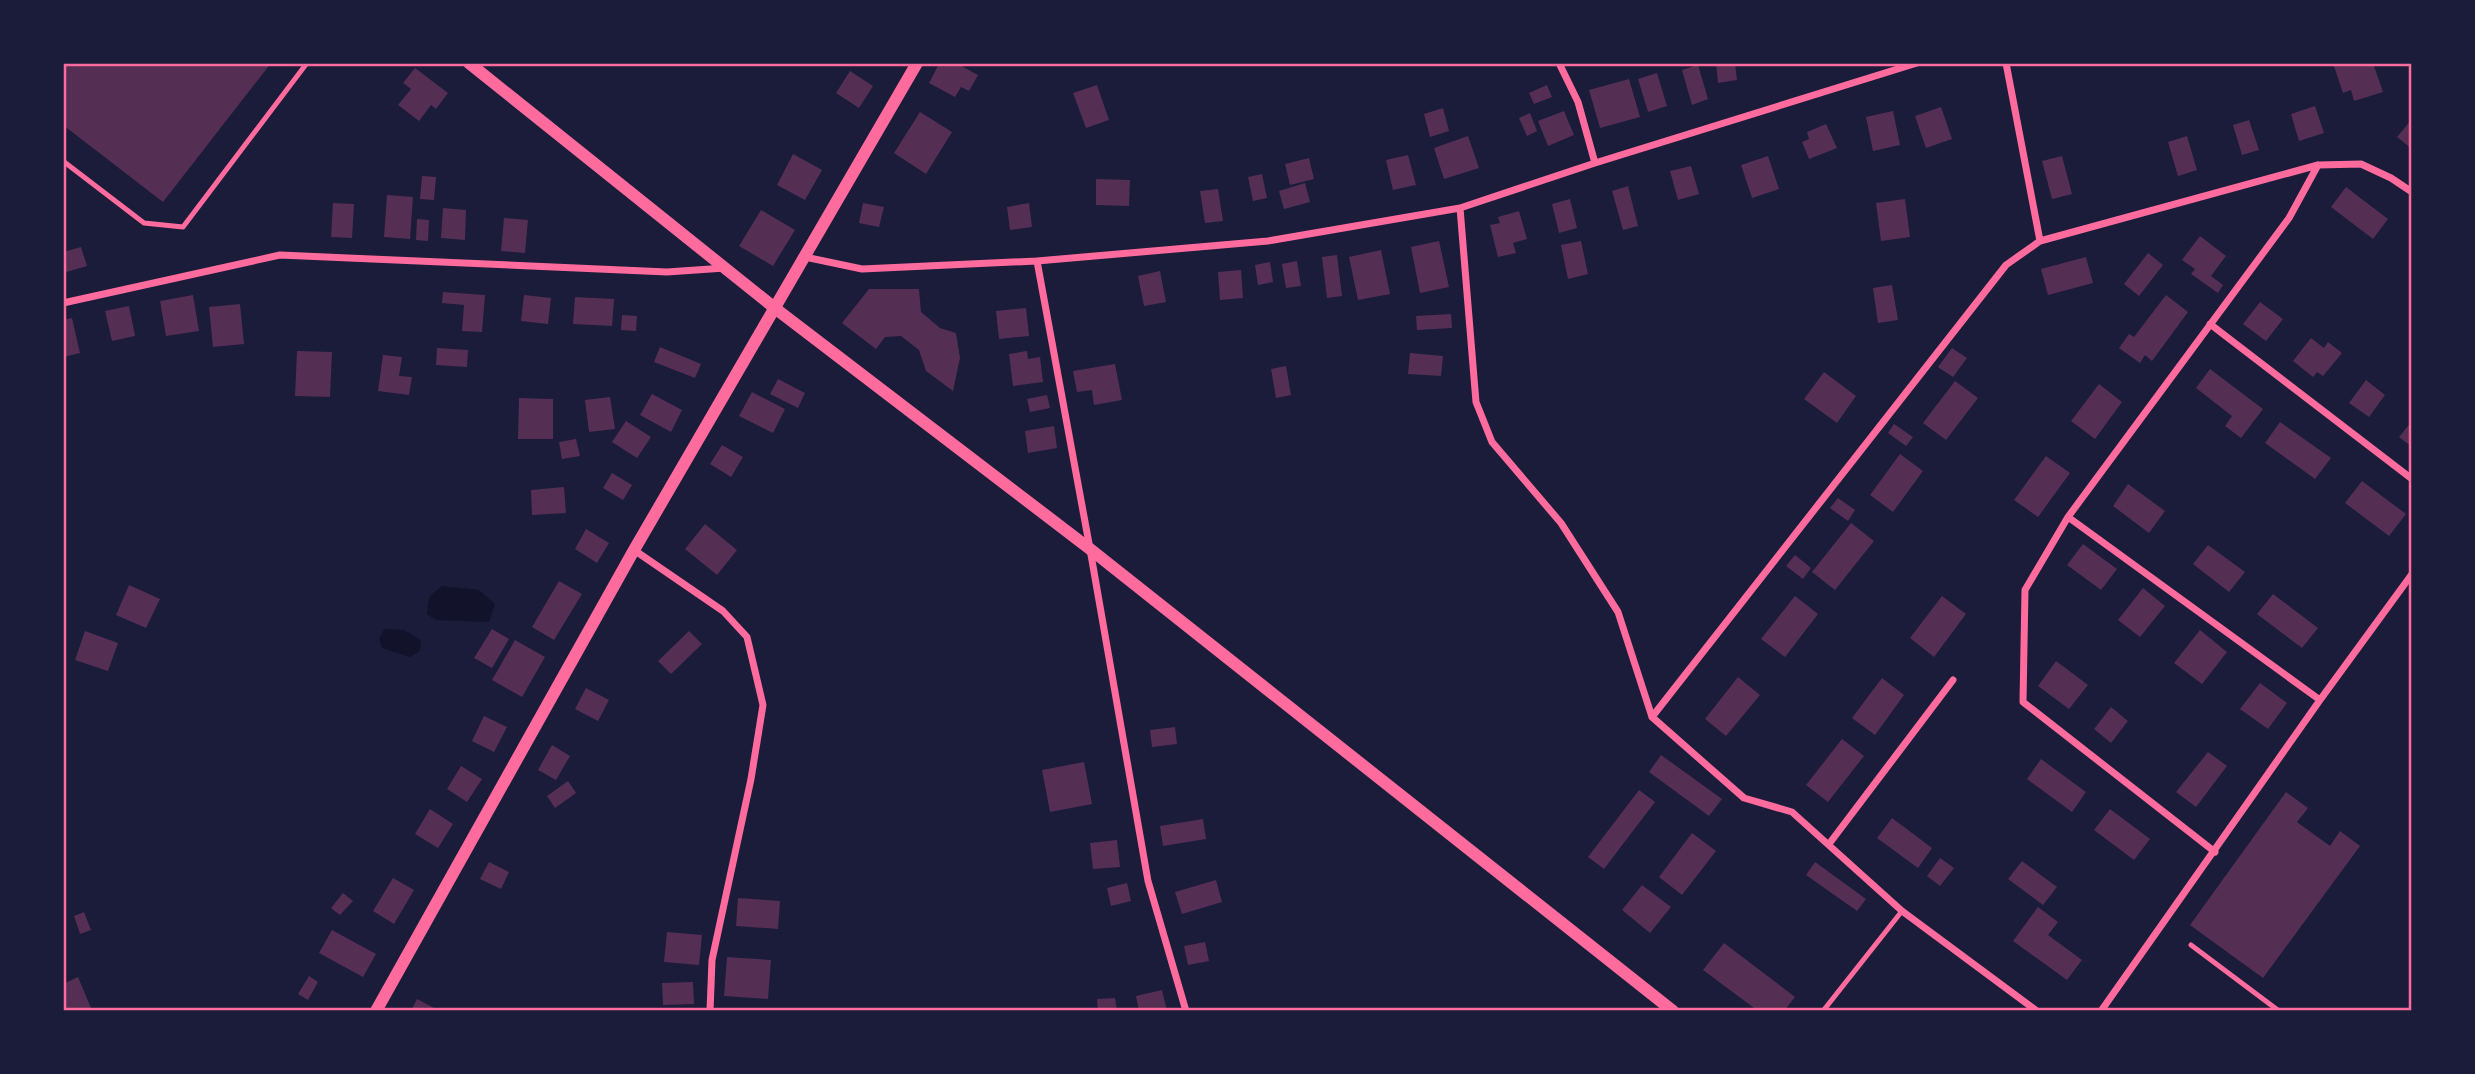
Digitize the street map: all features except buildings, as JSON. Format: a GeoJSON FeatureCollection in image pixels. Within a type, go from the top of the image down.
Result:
{"type":"FeatureCollection","features":[{"type":"Feature","properties":{"kind":"street"},"geometry":{"type":"LineString","coordinates":[[469,63],[776,309],[1090,550],[1673,1011]]}},
{"type":"Feature","properties":{"kind":"street"},"geometry":{"type":"LineString","coordinates":[[376,1011],[634,550],[917,63]]}},
{"type":"Feature","properties":{"kind":"street"},"geometry":{"type":"LineString","coordinates":[[1559,63],[1578,102],[1595,163]]}},
{"type":"Feature","properties":{"kind":"street"},"geometry":{"type":"LineString","coordinates":[[805,257],[862,269],[1037,261],[1268,242],[1460,208],[1917,63]]}},
{"type":"Feature","properties":{"kind":"street"},"geometry":{"type":"LineString","coordinates":[[2006,63],[2040,241]]}},
{"type":"Feature","properties":{"kind":"street"},"geometry":{"type":"LineString","coordinates":[[1652,717],[2006,265],[2040,241],[2318,165],[2361,164],[2391,178],[2412,192]]}},
{"type":"Feature","properties":{"kind":"street"},"geometry":{"type":"LineString","coordinates":[[2215,852],[2024,702],[2025,590],[2068,517],[2289,218],[2318,165]]}},
{"type":"Feature","properties":{"kind":"street"},"geometry":{"type":"LineString","coordinates":[[1460,208],[1476,402],[1492,442],[1561,523],[1618,612],[1652,717],[1744,798],[1792,812],[1902,911],[2037,1011]]}},
{"type":"Feature","properties":{"kind":"street"},"geometry":{"type":"LineString","coordinates":[[63,303],[280,255],[667,272],[726,268]]}},
{"type":"Feature","properties":{"kind":"street"},"geometry":{"type":"LineString","coordinates":[[1037,261],[1147,881],[1186,1011]]}},
{"type":"Feature","properties":{"kind":"street"},"geometry":{"type":"LineString","coordinates":[[2210,324],[2412,479]]}},
{"type":"Feature","properties":{"kind":"street"},"geometry":{"type":"LineString","coordinates":[[2068,517],[2320,700]]}},
{"type":"Feature","properties":{"kind":"street"},"geometry":{"type":"LineString","coordinates":[[634,550],[723,611],[747,637],[763,705],[751,779],[712,960],[710,1011]]}},
{"type":"Feature","properties":{"kind":"street"},"geometry":{"type":"LineString","coordinates":[[2101,1011],[2412,574]]}},
{"type":"Feature","properties":{"kind":"street"},"geometry":{"type":"LineString","coordinates":[[1829,844],[1953,680]]}},
{"type":"Feature","properties":{"kind":"lane"},"geometry":{"type":"LineString","coordinates":[[63,161],[144,223],[183,226],[307,63]]}},
{"type":"Feature","properties":{"kind":"lane"},"geometry":{"type":"LineString","coordinates":[[1823,1011],[1902,911]]}},
{"type":"Feature","properties":{"kind":"lane"},"geometry":{"type":"LineString","coordinates":[[2191,945],[2279,1011]]}},
{"type":"Feature","properties":{"kind":"shaded area"},"geometry":{"type":"Polygon","coordinates":[[[442,586],[479,590],[495,604],[489,622],[436,620],[427,614],[429,597],[442,586]]]}},
{"type":"Feature","properties":{"kind":"shaded area"},"geometry":{"type":"Polygon","coordinates":[[[384,629],[404,630],[421,640],[420,651],[410,657],[382,648],[379,639],[384,629]]]}}]}
